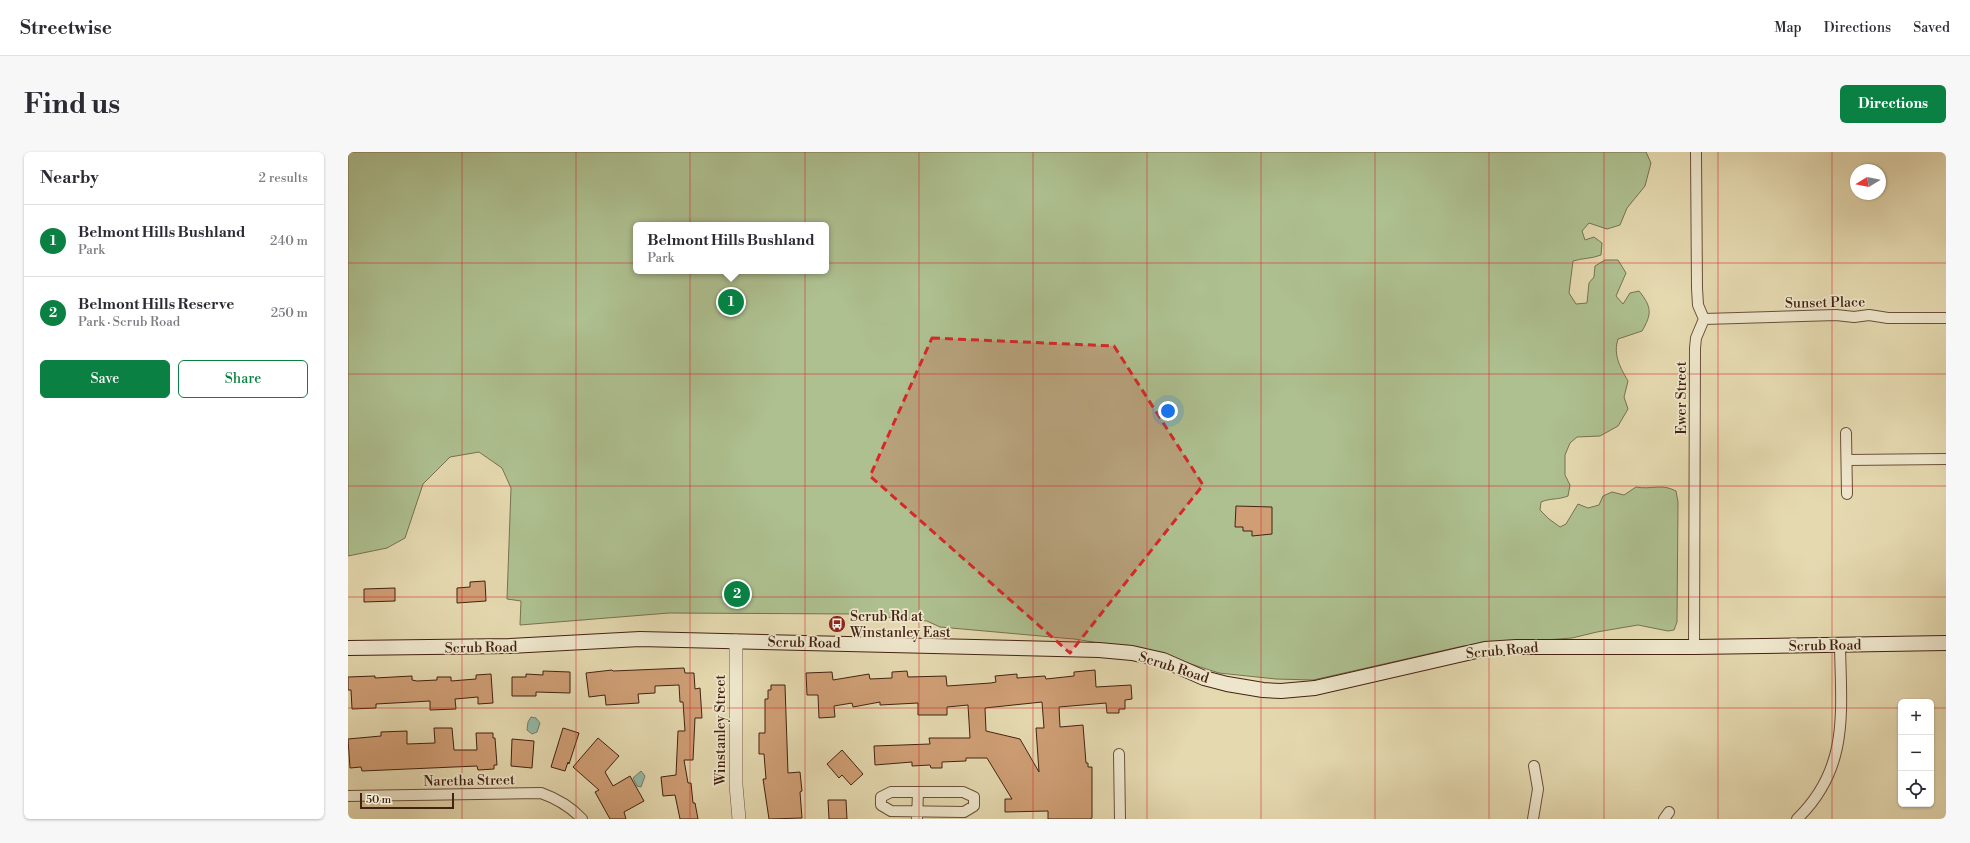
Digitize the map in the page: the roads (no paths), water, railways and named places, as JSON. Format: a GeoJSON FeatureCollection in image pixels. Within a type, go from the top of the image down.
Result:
{"type":"FeatureCollection","features":[{"type":"Feature","properties":{"kind":"main road","name":"Scrub Road"},"geometry":{"type":"LineString","coordinates":[[348,648],[517,646],[640,639],[1098,650],[1132,653],[1163,660],[1204,678],[1226,684],[1263,690],[1281,691],[1315,688],[1485,649],[1516,647],[1694,647],[1946,643]]}},
{"type":"Feature","properties":{"kind":"street"},"geometry":{"type":"LineString","coordinates":[[1696,152],[1697,288],[1698,305],[1704,319]]}},
{"type":"Feature","properties":{"kind":"street","name":"Sunset Place"},"geometry":{"type":"LineString","coordinates":[[1704,319],[1836,315],[1854,318],[1869,315],[1888,318],[1946,318]]}},
{"type":"Feature","properties":{"kind":"street","name":"Ewer Street"},"geometry":{"type":"LineString","coordinates":[[1694,647],[1695,348],[1696,338],[1704,319]]}},
{"type":"Feature","properties":{"kind":"street"},"geometry":{"type":"LineString","coordinates":[[1846,433],[1847,494]]}},
{"type":"Feature","properties":{"kind":"street"},"geometry":{"type":"LineString","coordinates":[[1846,460],[1946,459]]}},
{"type":"Feature","properties":{"kind":"street","name":"Winstanley Street"},"geometry":{"type":"LineString","coordinates":[[736,641],[736,785],[739,819]]}},
{"type":"Feature","properties":{"kind":"street"},"geometry":{"type":"LineString","coordinates":[[1798,819],[1806,811],[1831,774],[1840,738],[1840,645]]}},
{"type":"Feature","properties":{"kind":"street"},"geometry":{"type":"LineString","coordinates":[[1119,754],[1120,819]]}},
{"type":"Feature","properties":{"kind":"street"},"geometry":{"type":"LineString","coordinates":[[1533,819],[1538,789],[1534,766]]}},
{"type":"Feature","properties":{"kind":"street"},"geometry":{"type":"LineString","coordinates":[[891,792],[964,792],[974,797],[974,806],[964,812],[918,815],[891,811],[880,805],[881,796],[891,792]]}},
{"type":"Feature","properties":{"kind":"street"},"geometry":{"type":"LineString","coordinates":[[918,792],[918,815]]}},
{"type":"Feature","properties":{"kind":"street","name":"Naretha Street"},"geometry":{"type":"LineString","coordinates":[[348,796],[541,793],[557,798],[571,807],[582,819]]}},
{"type":"Feature","properties":{"kind":"place","name":"Belmont Hills Bushland"},"geometry":{"type":"Point","coordinates":[731,302]}},
{"type":"Feature","properties":{"kind":"place","name":"Belmont Hills Reserve"},"geometry":{"type":"Point","coordinates":[737,594]}},
{"type":"Feature","properties":{"kind":"place","name":"Scrub Rd at Winstanley East"},"geometry":{"type":"Point","coordinates":[837,624]}}]}
